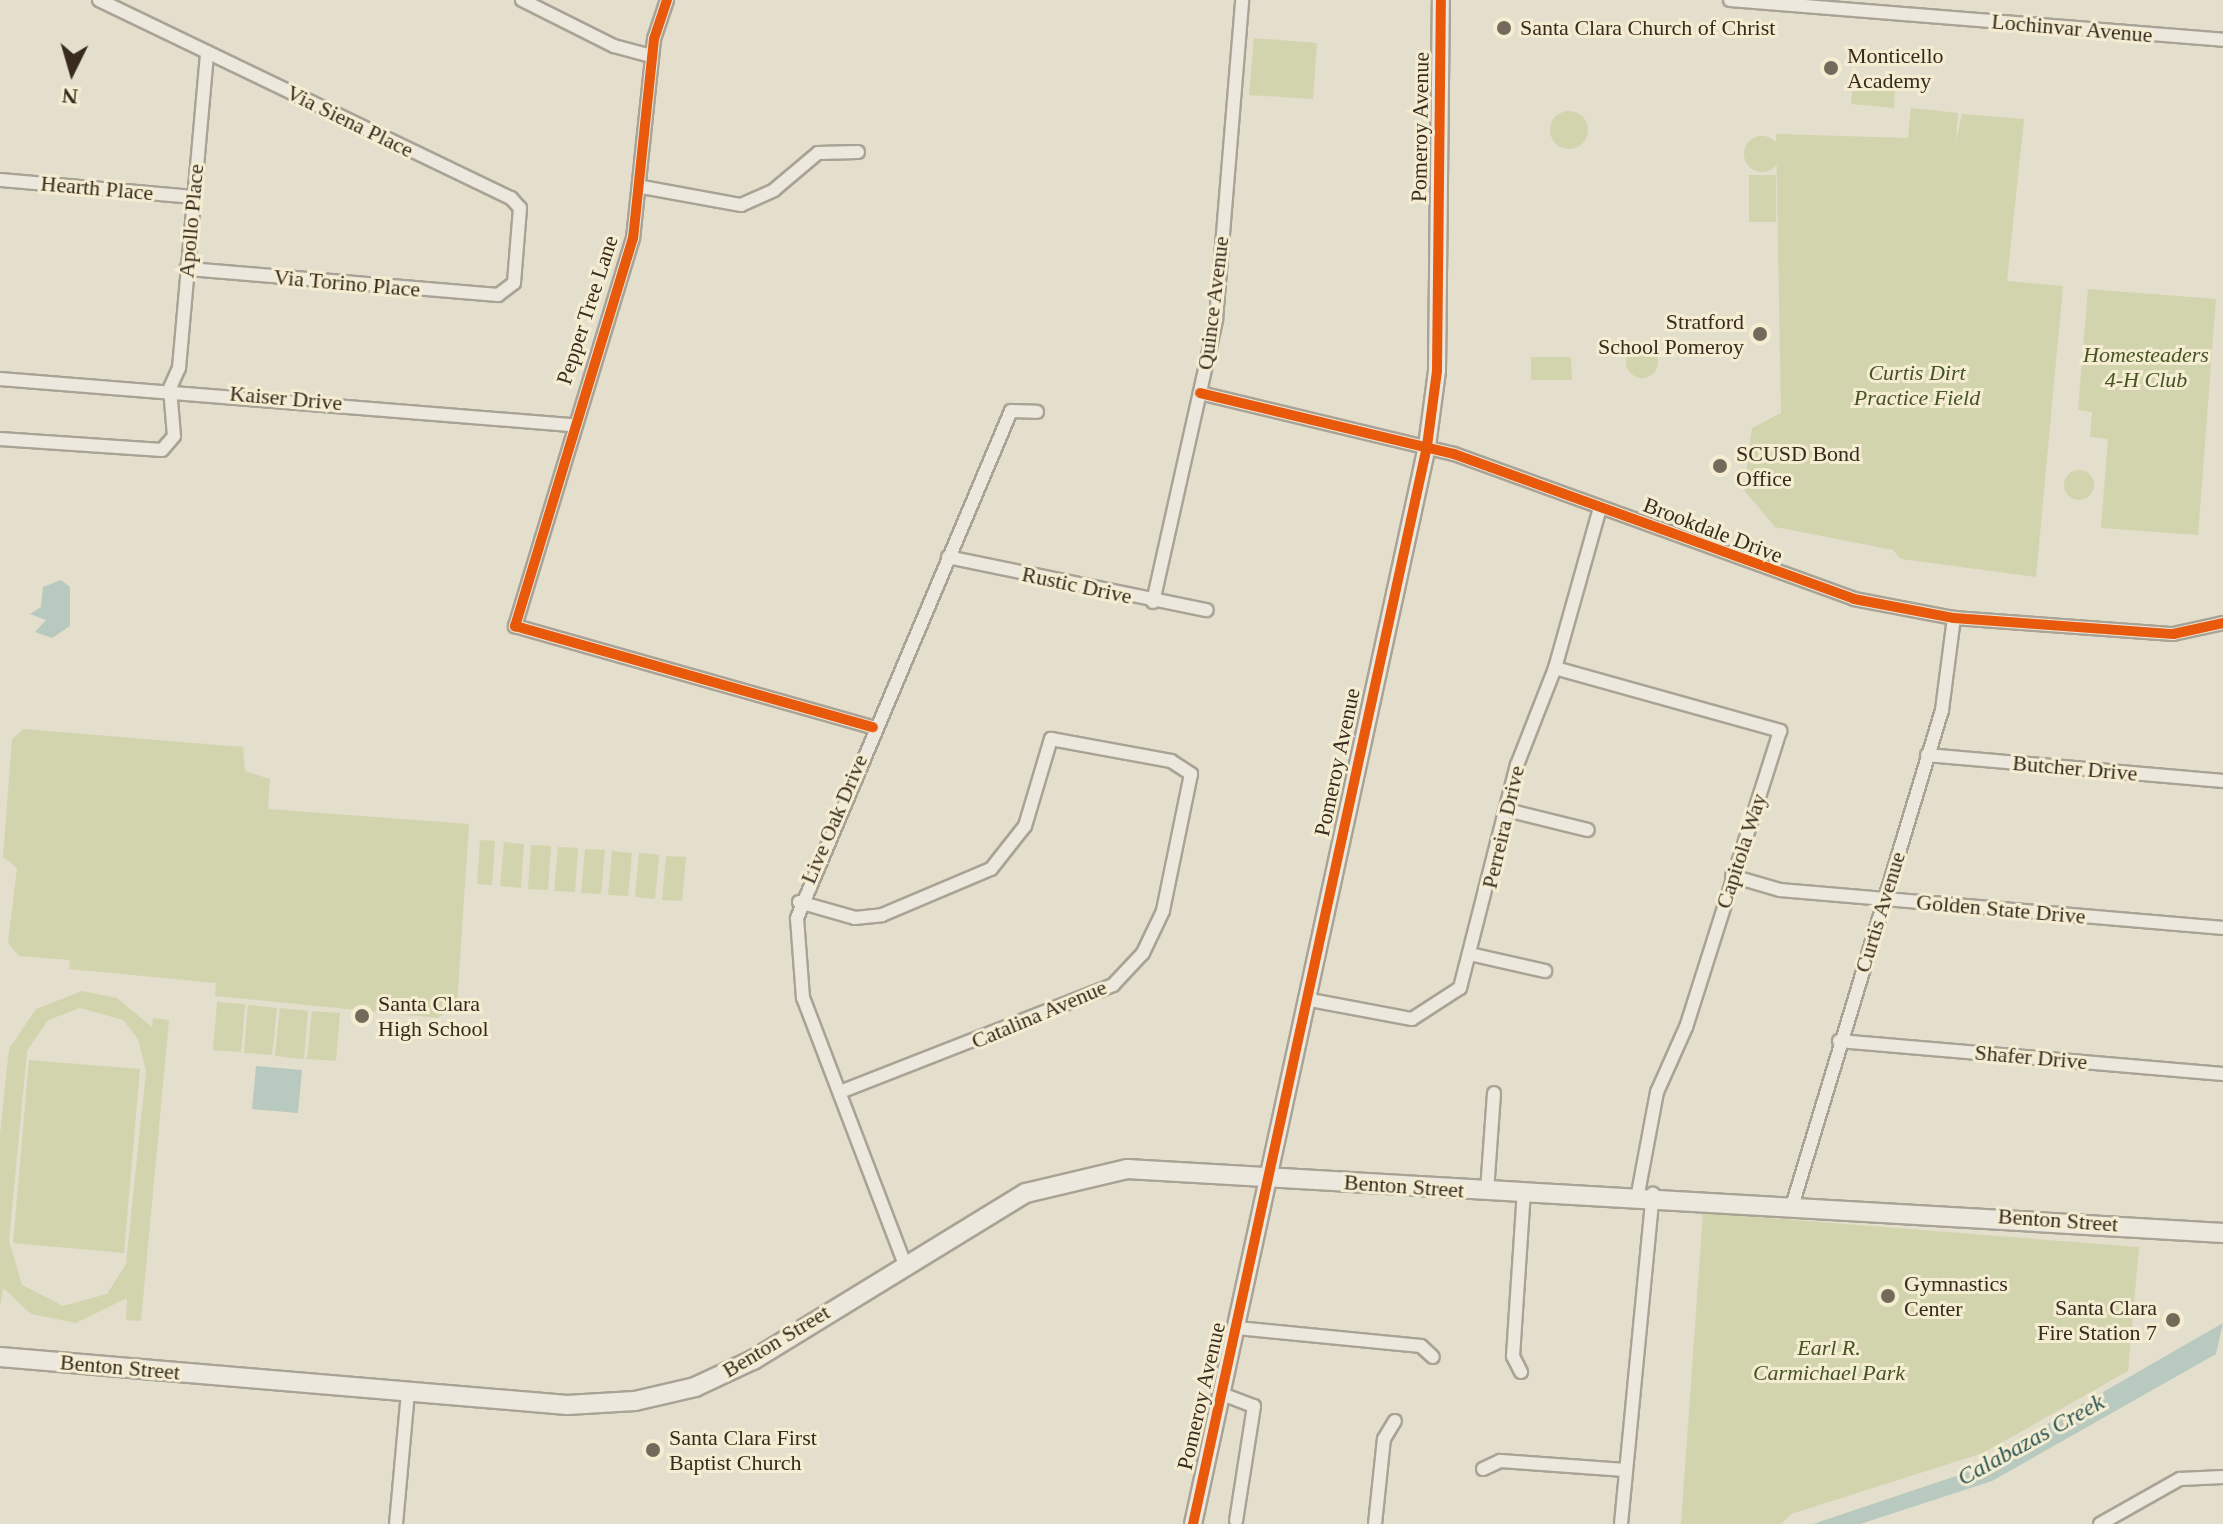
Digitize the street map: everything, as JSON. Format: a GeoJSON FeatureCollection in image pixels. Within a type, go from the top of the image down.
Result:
{"type":"FeatureCollection","features":[{"type":"Feature","properties":{"kind":"main road","name":"Benton Street"},"geometry":{"type":"LineString","coordinates":[[0,1357],[567,1405],[683,1390],[753,1360],[904,1262],[1054,1184],[1160,1168],[1487,1191],[1645,1194],[1793,1203],[2223,1233]]}},
{"type":"Feature","properties":{"kind":"street","name":"Via Siena Place"},"geometry":{"type":"LineString","coordinates":[[99,0],[511,198],[521,218],[508,292]]}},
{"type":"Feature","properties":{"kind":"street"},"geometry":{"type":"LineString","coordinates":[[522,0],[614,46],[652,56]]}},
{"type":"Feature","properties":{"kind":"street","name":"Pepper Tree Lane"},"geometry":{"type":"LineString","coordinates":[[667,0],[652,56],[642,187],[570,425],[515,626],[873,727]]}},
{"type":"Feature","properties":{"kind":"street","name":"Quince Avenue"},"geometry":{"type":"LineString","coordinates":[[1153,602],[1216,319],[1242,0]]}},
{"type":"Feature","properties":{"kind":"street","name":"Pomeroy Avenue"},"geometry":{"type":"LineString","coordinates":[[1193,1524],[1427,446],[1437,371],[1441,0]]}},
{"type":"Feature","properties":{"kind":"street","name":"Lochinvar Avenue"},"geometry":{"type":"LineString","coordinates":[[1730,0],[2223,40]]}},
{"type":"Feature","properties":{"kind":"street","name":"Apollo Place"},"geometry":{"type":"LineString","coordinates":[[0,439],[162,450],[174,436],[170,388],[179,368],[207,52]]}},
{"type":"Feature","properties":{"kind":"street"},"geometry":{"type":"LineString","coordinates":[[642,187],[741,205],[774,190],[818,153],[858,152]]}},
{"type":"Feature","properties":{"kind":"street","name":"Hearth Place"},"geometry":{"type":"LineString","coordinates":[[0,180],[193,197]]}},
{"type":"Feature","properties":{"kind":"street","name":"Via Torino Place"},"geometry":{"type":"LineString","coordinates":[[186,269],[508,292]]}},
{"type":"Feature","properties":{"kind":"street","name":"Kaiser Drive"},"geometry":{"type":"LineString","coordinates":[[0,379],[170,388],[570,425]]}},
{"type":"Feature","properties":{"kind":"street","name":"Brookdale Drive"},"geometry":{"type":"LineString","coordinates":[[1200,393],[1427,446],[1807,586],[1954,618],[2173,634],[2223,623]]}},
{"type":"Feature","properties":{"kind":"street","name":"Live Oak Drive"},"geometry":{"type":"LineString","coordinates":[[904,1262],[797,977],[799,902],[1011,411],[1037,412]]}},
{"type":"Feature","properties":{"kind":"street","name":"Perreira Drive"},"geometry":{"type":"LineString","coordinates":[[1305,999],[1412,1019],[1460,988],[1474,955],[1507,810],[1555,668],[1600,508]]}},
{"type":"Feature","properties":{"kind":"street","name":"Rustic Drive"},"geometry":{"type":"LineString","coordinates":[[948,557],[1153,602],[1207,610]]}},
{"type":"Feature","properties":{"kind":"street","name":"Curtis Avenue"},"geometry":{"type":"LineString","coordinates":[[1793,1203],[1927,755],[1950,669],[1954,618]]}},
{"type":"Feature","properties":{"kind":"street","name":"Capitola Way"},"geometry":{"type":"LineString","coordinates":[[1555,668],[1780,731],[1686,1027],[1657,1092],[1645,1194]]}},
{"type":"Feature","properties":{"kind":"street","name":"Catalina Avenue"},"geometry":{"type":"LineString","coordinates":[[799,902],[855,918],[882,915],[991,869],[1025,826],[1051,739],[1171,761],[1191,774],[1159,921],[1113,985],[840,1092]]}},
{"type":"Feature","properties":{"kind":"street","name":"Butcher Drive"},"geometry":{"type":"LineString","coordinates":[[1927,755],[2223,781]]}},
{"type":"Feature","properties":{"kind":"street"},"geometry":{"type":"LineString","coordinates":[[1507,810],[1588,830]]}},
{"type":"Feature","properties":{"kind":"street","name":"Golden State Drive"},"geometry":{"type":"LineString","coordinates":[[1732,876],[1780,890],[2223,928]]}},
{"type":"Feature","properties":{"kind":"street"},"geometry":{"type":"LineString","coordinates":[[1474,955],[1545,971]]}},
{"type":"Feature","properties":{"kind":"street","name":"Shafer Drive"},"geometry":{"type":"LineString","coordinates":[[1839,1041],[2223,1074]]}},
{"type":"Feature","properties":{"kind":"street"},"geometry":{"type":"LineString","coordinates":[[1487,1191],[1494,1093]]}},
{"type":"Feature","properties":{"kind":"street"},"geometry":{"type":"LineString","coordinates":[[1521,1372],[1513,1356],[1524,1190]]}},
{"type":"Feature","properties":{"kind":"street"},"geometry":{"type":"LineString","coordinates":[[1621,1524],[1645,1194]]}},
{"type":"Feature","properties":{"kind":"street","name":"Pomeroy Avenue"},"geometry":{"type":"LineString","coordinates":[[1237,1328],[1421,1346],[1433,1357]]}},
{"type":"Feature","properties":{"kind":"street"},"geometry":{"type":"LineString","coordinates":[[396,1524],[408,1392]]}},
{"type":"Feature","properties":{"kind":"street","name":"Pomeroy Avenue"},"geometry":{"type":"LineString","coordinates":[[1222,1394],[1254,1406],[1236,1521]]}},
{"type":"Feature","properties":{"kind":"street"},"geometry":{"type":"LineString","coordinates":[[1375,1524],[1384,1439],[1395,1421]]}},
{"type":"Feature","properties":{"kind":"street"},"geometry":{"type":"LineString","coordinates":[[1483,1469],[1500,1461],[1626,1470]]}},
{"type":"Feature","properties":{"kind":"street"},"geometry":{"type":"LineString","coordinates":[[2100,1524],[2180,1479],[2223,1477]]}},
{"type":"Feature","properties":{"kind":"green space"},"geometry":{"type":"Polygon","coordinates":[[[1254,38],[1317,43],[1313,99],[1249,95],[1254,38]]]}},
{"type":"Feature","properties":{"kind":"green space"},"geometry":{"type":"Polygon","coordinates":[[[1853,85],[1895,89],[1894,108],[1851,104],[1853,85]]]}},
{"type":"Feature","properties":{"kind":"green space","name":"Curtis Dirt Practice Field"},"geometry":{"type":"Polygon","coordinates":[[[1911,108],[1958,113],[1956,142],[1962,114],[2024,119],[2007,281],[2063,286],[2036,577],[1901,559],[1893,550],[1775,527],[1744,490],[1752,428],[1781,413],[1776,134],[1908,138],[1911,108]]]}},
{"type":"Feature","properties":{"kind":"green space"},"geometry":{"type":"Polygon","coordinates":[[[1569,111],[1582,117],[1588,130],[1582,143],[1569,149],[1556,143],[1550,130],[1556,117],[1569,111]]]}},
{"type":"Feature","properties":{"kind":"green space"},"geometry":{"type":"Polygon","coordinates":[[[1762,136],[1774,142],[1780,154],[1774,166],[1762,172],[1750,166],[1744,154],[1750,142],[1762,136]]]}},
{"type":"Feature","properties":{"kind":"green space"},"geometry":{"type":"Polygon","coordinates":[[[1749,175],[1776,175],[1776,222],[1749,222],[1749,175]]]}},
{"type":"Feature","properties":{"kind":"green space","name":"Homesteaders 4-H Club"},"geometry":{"type":"Polygon","coordinates":[[[2088,289],[2216,299],[2198,535],[2101,528],[2108,439],[2090,437],[2092,412],[2078,410],[2088,289]]]}},
{"type":"Feature","properties":{"kind":"green space"},"geometry":{"type":"Polygon","coordinates":[[[1642,346],[1653,351],[1658,362],[1653,373],[1642,378],[1631,373],[1626,362],[1631,351],[1642,346]]]}},
{"type":"Feature","properties":{"kind":"green space"},"geometry":{"type":"Polygon","coordinates":[[[1531,357],[1571,357],[1572,380],[1531,380],[1531,357]]]}},
{"type":"Feature","properties":{"kind":"green space"},"geometry":{"type":"Polygon","coordinates":[[[2079,470],[2090,474],[2094,485],[2090,496],[2079,500],[2068,496],[2064,485],[2068,474],[2079,470]]]}},
{"type":"Feature","properties":{"kind":"green space"},"geometry":{"type":"Polygon","coordinates":[[[24,729],[243,747],[245,771],[270,779],[268,809],[469,824],[457,1004],[438,1018],[215,996],[216,983],[69,969],[70,960],[19,956],[8,943],[17,868],[3,857],[12,739],[24,729]]]}},
{"type":"Feature","properties":{"kind":"green space"},"geometry":{"type":"Polygon","coordinates":[[[480,840],[495,841],[492,885],[477,884],[480,840]]]}},
{"type":"Feature","properties":{"kind":"green space"},"geometry":{"type":"Polygon","coordinates":[[[504,842],[524,844],[521,888],[500,886],[504,842]]]}},
{"type":"Feature","properties":{"kind":"green space"},"geometry":{"type":"Polygon","coordinates":[[[531,845],[551,846],[548,890],[528,889],[531,845]]]}},
{"type":"Feature","properties":{"kind":"green space"},"geometry":{"type":"Polygon","coordinates":[[[558,847],[578,848],[575,892],[554,891],[558,847]]]}},
{"type":"Feature","properties":{"kind":"green space"},"geometry":{"type":"Polygon","coordinates":[[[585,849],[605,850],[601,894],[581,893],[585,849]]]}},
{"type":"Feature","properties":{"kind":"green space"},"geometry":{"type":"Polygon","coordinates":[[[612,851],[632,853],[628,896],[608,895],[612,851]]]}},
{"type":"Feature","properties":{"kind":"green space"},"geometry":{"type":"Polygon","coordinates":[[[639,853],[659,855],[655,899],[635,897],[639,853]]]}},
{"type":"Feature","properties":{"kind":"green space"},"geometry":{"type":"Polygon","coordinates":[[[666,856],[686,857],[682,901],[662,900],[666,856]]]}},
{"type":"Feature","properties":{"kind":"green space"},"geometry":{"type":"Polygon","coordinates":[[[82,991],[117,998],[152,1027],[153,1018],[169,1020],[141,1321],[126,1320],[127,1298],[76,1323],[31,1314],[3,1288],[0,1307],[0,1135],[9,1049],[36,1009],[82,991]],[[80,1008],[48,1020],[27,1051],[9,1241],[22,1285],[63,1306],[107,1294],[126,1264],[146,1071],[138,1039],[123,1020],[80,1008]]]}},
{"type":"Feature","properties":{"kind":"green space"},"geometry":{"type":"Polygon","coordinates":[[[217,1002],[245,1004],[241,1052],[213,1050],[217,1002]]]}},
{"type":"Feature","properties":{"kind":"green space"},"geometry":{"type":"Polygon","coordinates":[[[248,1005],[277,1008],[272,1055],[244,1053],[248,1005]]]}},
{"type":"Feature","properties":{"kind":"green space"},"geometry":{"type":"Polygon","coordinates":[[[280,1008],[308,1011],[304,1059],[275,1056],[280,1008]]]}},
{"type":"Feature","properties":{"kind":"green space"},"geometry":{"type":"Polygon","coordinates":[[[312,1011],[340,1013],[336,1061],[307,1059],[312,1011]]]}},
{"type":"Feature","properties":{"kind":"green space"},"geometry":{"type":"Polygon","coordinates":[[[29,1060],[140,1069],[124,1253],[13,1243],[29,1060]]]}},
{"type":"Feature","properties":{"kind":"green space","name":"Earl R. Carmichael Park"},"geometry":{"type":"Polygon","coordinates":[[[1703,1213],[2139,1247],[2128,1371],[1983,1453],[1791,1514],[1781,1524],[1681,1524],[1703,1213]]]}},
{"type":"Feature","properties":{"kind":"water"},"geometry":{"type":"Polygon","coordinates":[[[61,580],[70,587],[70,626],[52,638],[35,632],[46,620],[30,614],[41,607],[43,587],[61,580]]]}},
{"type":"Feature","properties":{"kind":"water"},"geometry":{"type":"Polygon","coordinates":[[[256,1066],[302,1070],[298,1113],[252,1109],[256,1066]]]}},
{"type":"Feature","properties":{"kind":"water","name":"Calabazas Creek"},"geometry":{"type":"Polygon","coordinates":[[[2223,1323],[2216,1354],[1992,1481],[1860,1524],[1813,1524],[1959,1475],[2223,1323]]]}},
{"type":"Feature","properties":{"kind":"cycle path"},"geometry":{"type":"LineString","coordinates":[[667,0],[654,39],[633,238],[515,626],[873,727]]}},
{"type":"Feature","properties":{"kind":"cycle path"},"geometry":{"type":"LineString","coordinates":[[1193,1524],[1427,446],[1437,371],[1441,0]]}},
{"type":"Feature","properties":{"kind":"cycle path"},"geometry":{"type":"LineString","coordinates":[[1200,393],[1454,454],[1854,599],[1954,618],[2173,634],[2223,623]]}},
{"type":"Feature","properties":{"kind":"place","name":"Santa Clara Church of Christ"},"geometry":{"type":"Point","coordinates":[1504,28]}},
{"type":"Feature","properties":{"kind":"place","name":"Monticello Academy"},"geometry":{"type":"Point","coordinates":[1831,68]}},
{"type":"Feature","properties":{"kind":"place","name":"Stratford School Pomeroy"},"geometry":{"type":"Point","coordinates":[1760,334]}},
{"type":"Feature","properties":{"kind":"place","name":"SCUSD Bond Office"},"geometry":{"type":"Point","coordinates":[1720,466]}},
{"type":"Feature","properties":{"kind":"place","name":"Santa Clara High School"},"geometry":{"type":"Point","coordinates":[362,1016]}},
{"type":"Feature","properties":{"kind":"place","name":"Gymnastics Center"},"geometry":{"type":"Point","coordinates":[1888,1296]}},
{"type":"Feature","properties":{"kind":"place","name":"Santa Clara Fire Station 7"},"geometry":{"type":"Point","coordinates":[2173,1320]}},
{"type":"Feature","properties":{"kind":"place","name":"Santa Clara First Baptist Church"},"geometry":{"type":"Point","coordinates":[653,1450]}}]}
